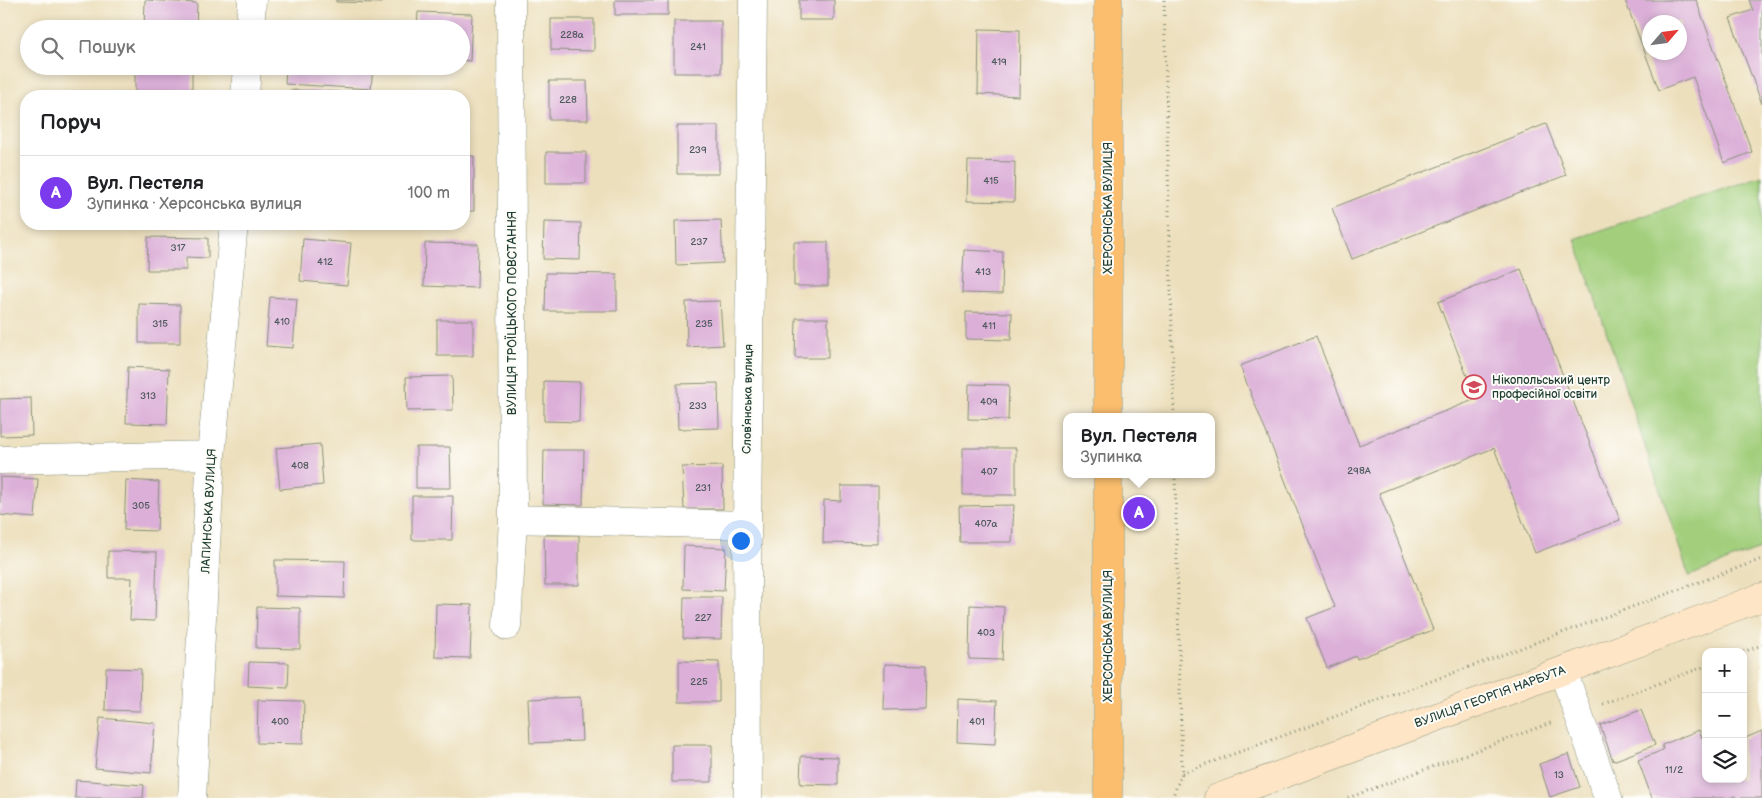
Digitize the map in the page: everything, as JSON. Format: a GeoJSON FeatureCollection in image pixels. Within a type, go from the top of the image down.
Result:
{"type":"FeatureCollection","features":[{"type":"Feature","properties":{"kind":"main road","name":"ХЕРСОНСЬКА ВУЛИЦЯ"},"geometry":{"type":"LineString","coordinates":[[1108,0],[1108,413]]}},
{"type":"Feature","properties":{"kind":"main road","name":"ХЕРСОНСЬКА ВУЛИЦЯ"},"geometry":{"type":"LineString","coordinates":[[1108,478],[1108,798]]}},
{"type":"Feature","properties":{"kind":"street"},"geometry":{"type":"LineString","coordinates":[[251,20],[252,0]]}},
{"type":"Feature","properties":{"kind":"street","name":"ВУЛИЦЯ ТРОЇЦЬКОГО ПОВСТАННЯ"},"geometry":{"type":"LineString","coordinates":[[507,626],[513,519],[512,0]]}},
{"type":"Feature","properties":{"kind":"street","name":"Словʼянська вулиця"},"geometry":{"type":"LineString","coordinates":[[748,798],[747,525],[753,0]]}},
{"type":"Feature","properties":{"kind":"street"},"geometry":{"type":"LineString","coordinates":[[246,90],[247,75]]}},
{"type":"Feature","properties":{"kind":"street","name":"ЛАПИНСЬКА ВУЛИЦЯ"},"geometry":{"type":"LineString","coordinates":[[192,798],[211,456],[233,230]]}},
{"type":"Feature","properties":{"kind":"street"},"geometry":{"type":"LineString","coordinates":[[0,460],[211,456]]}},
{"type":"Feature","properties":{"kind":"street"},"geometry":{"type":"LineString","coordinates":[[513,519],[747,525]]}},
{"type":"Feature","properties":{"kind":"street","name":"ВУЛИЦЯ ГЕОРГІЯ НАРБУТА"},"geometry":{"type":"LineString","coordinates":[[1218,798],[1762,597]]}},
{"type":"Feature","properties":{"kind":"street"},"geometry":{"type":"LineString","coordinates":[[1563,671],[1608,798]]}},
{"type":"Feature","properties":{"kind":"path"},"geometry":{"type":"LineString","coordinates":[[1164,0],[1174,413]]}},
{"type":"Feature","properties":{"kind":"path"},"geometry":{"type":"LineString","coordinates":[[1172,798],[1182,773],[1175,478]]}},
{"type":"Feature","properties":{"kind":"path"},"geometry":{"type":"LineString","coordinates":[[1182,773],[1762,559]]}},
{"type":"Feature","properties":{"kind":"path"},"geometry":{"type":"LineString","coordinates":[[1747,651],[1762,645]]}},
{"type":"Feature","properties":{"kind":"path"},"geometry":{"type":"LineString","coordinates":[[1348,798],[1702,667]]}},
{"type":"Feature","properties":{"kind":"green space"},"geometry":{"type":"Polygon","coordinates":[[[1762,176],[1762,548],[1689,576],[1575,239],[1762,176]]]}},
{"type":"Feature","properties":{"kind":"building"},"geometry":{"type":"Polygon","coordinates":[[[145,0],[197,3],[196,20],[144,20],[145,0]]]}},
{"type":"Feature","properties":{"kind":"building"},"geometry":{"type":"Polygon","coordinates":[[[336,0],[382,0],[382,3],[336,2],[336,0]]]}},
{"type":"Feature","properties":{"kind":"building"},"geometry":{"type":"Polygon","coordinates":[[[615,0],[668,0],[668,15],[615,15],[615,0]]]}},
{"type":"Feature","properties":{"kind":"building"},"geometry":{"type":"Polygon","coordinates":[[[799,0],[834,0],[834,20],[799,20],[799,0]]]}},
{"type":"Feature","properties":{"kind":"building"},"geometry":{"type":"Polygon","coordinates":[[[1625,0],[1696,0],[1752,152],[1724,163],[1693,77],[1659,90],[1648,60],[1687,60],[1687,15],[1642,15],[1642,45],[1625,0]]]}},
{"type":"Feature","properties":{"kind":"building"},"geometry":{"type":"Polygon","coordinates":[[[1749,0],[1762,0],[1762,104],[1730,18],[1753,10],[1749,0]]]}},
{"type":"Feature","properties":{"kind":"building"},"geometry":{"type":"Polygon","coordinates":[[[418,12],[472,14],[470,61],[470,20],[418,20],[418,12]]]}},
{"type":"Feature","properties":{"kind":"building"},"geometry":{"type":"Polygon","coordinates":[[[551,19],[594,19],[594,51],[551,50],[551,19]]]}},
{"type":"Feature","properties":{"kind":"building"},"geometry":{"type":"Polygon","coordinates":[[[674,21],[721,21],[721,73],[674,73],[674,21]]]}},
{"type":"Feature","properties":{"kind":"building"},"geometry":{"type":"Polygon","coordinates":[[[979,29],[1020,30],[1019,96],[978,94],[979,29]]]}},
{"type":"Feature","properties":{"kind":"building"},"geometry":{"type":"Polygon","coordinates":[[[135,75],[192,75],[192,90],[135,90],[135,75]]]}},
{"type":"Feature","properties":{"kind":"building"},"geometry":{"type":"Polygon","coordinates":[[[286,75],[372,75],[371,89],[285,84],[286,75]]]}},
{"type":"Feature","properties":{"kind":"building"},"geometry":{"type":"Polygon","coordinates":[[[549,81],[587,81],[588,120],[549,120],[549,81]]]}},
{"type":"Feature","properties":{"kind":"building"},"geometry":{"type":"Polygon","coordinates":[[[1546,124],[1566,175],[1352,259],[1332,208],[1546,124]]]}},
{"type":"Feature","properties":{"kind":"building"},"geometry":{"type":"Polygon","coordinates":[[[677,126],[719,126],[719,174],[677,174],[677,126]]]}},
{"type":"Feature","properties":{"kind":"building"},"geometry":{"type":"Polygon","coordinates":[[[546,152],[586,152],[586,183],[546,183],[546,152]]]}},
{"type":"Feature","properties":{"kind":"building"},"geometry":{"type":"Polygon","coordinates":[[[470,156],[474,156],[474,211],[470,211],[470,156]]]}},
{"type":"Feature","properties":{"kind":"building"},"geometry":{"type":"Polygon","coordinates":[[[968,161],[1015,162],[1014,202],[967,201],[968,161]]]}},
{"type":"Feature","properties":{"kind":"building"},"geometry":{"type":"Polygon","coordinates":[[[721,220],[723,263],[676,265],[675,221],[721,220]]]}},
{"type":"Feature","properties":{"kind":"building"},"geometry":{"type":"Polygon","coordinates":[[[544,222],[581,223],[580,260],[543,259],[544,222]]]}},
{"type":"Feature","properties":{"kind":"building"},"geometry":{"type":"Polygon","coordinates":[[[148,237],[208,238],[208,258],[186,257],[186,270],[147,270],[148,237]]]}},
{"type":"Feature","properties":{"kind":"building"},"geometry":{"type":"Polygon","coordinates":[[[303,239],[351,243],[347,285],[300,281],[303,239]]]}},
{"type":"Feature","properties":{"kind":"building"},"geometry":{"type":"Polygon","coordinates":[[[794,242],[828,242],[828,286],[794,286],[794,242]]]}},
{"type":"Feature","properties":{"kind":"building"},"geometry":{"type":"Polygon","coordinates":[[[425,243],[478,244],[477,288],[424,286],[425,243]]]}},
{"type":"Feature","properties":{"kind":"building"},"geometry":{"type":"Polygon","coordinates":[[[964,250],[1003,252],[1002,294],[962,293],[964,250]]]}},
{"type":"Feature","properties":{"kind":"building"},"geometry":{"type":"Polygon","coordinates":[[[1521,269],[1620,520],[1535,553],[1494,448],[1379,493],[1433,630],[1357,659],[1356,656],[1327,668],[1307,618],[1335,607],[1240,366],[1316,336],[1359,445],[1476,399],[1438,302],[1521,269]]]}},
{"type":"Feature","properties":{"kind":"building"},"geometry":{"type":"Polygon","coordinates":[[[546,273],[617,274],[617,311],[545,311],[546,273]]]}},
{"type":"Feature","properties":{"kind":"building"},"geometry":{"type":"Polygon","coordinates":[[[270,297],[297,299],[293,348],[266,346],[270,297]]]}},
{"type":"Feature","properties":{"kind":"building"},"geometry":{"type":"Polygon","coordinates":[[[720,301],[723,345],[687,347],[686,302],[720,301]]]}},
{"type":"Feature","properties":{"kind":"building"},"geometry":{"type":"Polygon","coordinates":[[[139,304],[180,305],[180,343],[139,343],[139,304]]]}},
{"type":"Feature","properties":{"kind":"building"},"geometry":{"type":"Polygon","coordinates":[[[966,312],[1012,313],[1011,340],[966,339],[966,312]]]}},
{"type":"Feature","properties":{"kind":"building"},"geometry":{"type":"Polygon","coordinates":[[[796,318],[828,318],[828,358],[795,358],[796,318]]]}},
{"type":"Feature","properties":{"kind":"building"},"geometry":{"type":"Polygon","coordinates":[[[437,320],[473,320],[473,356],[437,356],[437,320]]]}},
{"type":"Feature","properties":{"kind":"building"},"geometry":{"type":"Polygon","coordinates":[[[128,367],[169,369],[167,424],[126,423],[128,367]]]}},
{"type":"Feature","properties":{"kind":"building"},"geometry":{"type":"Polygon","coordinates":[[[452,376],[453,410],[407,411],[406,377],[452,376]]]}},
{"type":"Feature","properties":{"kind":"building"},"geometry":{"type":"Polygon","coordinates":[[[544,381],[580,382],[579,422],[544,421],[544,381]]]}},
{"type":"Feature","properties":{"kind":"building"},"geometry":{"type":"Polygon","coordinates":[[[718,383],[719,428],[678,429],[677,384],[718,383]]]}},
{"type":"Feature","properties":{"kind":"building"},"geometry":{"type":"Polygon","coordinates":[[[969,384],[1009,385],[1008,420],[968,419],[969,384]]]}},
{"type":"Feature","properties":{"kind":"building"},"geometry":{"type":"Polygon","coordinates":[[[31,398],[32,435],[0,436],[0,399],[31,398]]]}},
{"type":"Feature","properties":{"kind":"building"},"geometry":{"type":"Polygon","coordinates":[[[320,444],[323,485],[280,489],[276,448],[320,444]]]}},
{"type":"Feature","properties":{"kind":"building"},"geometry":{"type":"Polygon","coordinates":[[[416,447],[450,447],[451,488],[416,488],[416,447]]]}},
{"type":"Feature","properties":{"kind":"building"},"geometry":{"type":"Polygon","coordinates":[[[963,448],[1016,448],[1016,495],[963,495],[963,448]]]}},
{"type":"Feature","properties":{"kind":"building"},"geometry":{"type":"Polygon","coordinates":[[[544,450],[584,450],[583,505],[543,504],[544,450]]]}},
{"type":"Feature","properties":{"kind":"building"},"geometry":{"type":"Polygon","coordinates":[[[722,466],[723,509],[684,509],[682,467],[722,466]]]}},
{"type":"Feature","properties":{"kind":"building"},"geometry":{"type":"Polygon","coordinates":[[[0,477],[38,479],[35,518],[0,515],[0,477]]]}},
{"type":"Feature","properties":{"kind":"building"},"geometry":{"type":"Polygon","coordinates":[[[126,480],[159,482],[157,531],[124,530],[126,480]]]}},
{"type":"Feature","properties":{"kind":"building"},"geometry":{"type":"Polygon","coordinates":[[[841,486],[878,486],[878,544],[823,543],[824,500],[841,501],[841,486]]]}},
{"type":"Feature","properties":{"kind":"building"},"geometry":{"type":"Polygon","coordinates":[[[412,496],[453,496],[452,540],[412,540],[412,496]]]}},
{"type":"Feature","properties":{"kind":"building"},"geometry":{"type":"Polygon","coordinates":[[[1014,505],[1012,542],[960,542],[959,506],[1014,505]]]}},
{"type":"Feature","properties":{"kind":"building"},"geometry":{"type":"Polygon","coordinates":[[[544,535],[579,535],[579,585],[545,585],[544,535]]]}},
{"type":"Feature","properties":{"kind":"building"},"geometry":{"type":"Polygon","coordinates":[[[684,546],[726,548],[724,591],[683,589],[684,546]]]}},
{"type":"Feature","properties":{"kind":"building"},"geometry":{"type":"Polygon","coordinates":[[[108,551],[157,552],[155,621],[130,620],[132,578],[108,578],[108,551]]]}},
{"type":"Feature","properties":{"kind":"building"},"geometry":{"type":"Polygon","coordinates":[[[275,560],[345,561],[344,598],[275,596],[275,560]]]}},
{"type":"Feature","properties":{"kind":"building"},"geometry":{"type":"Polygon","coordinates":[[[684,597],[722,597],[721,639],[683,638],[684,597]]]}},
{"type":"Feature","properties":{"kind":"building"},"geometry":{"type":"Polygon","coordinates":[[[436,604],[472,605],[470,658],[435,657],[436,604]]]}},
{"type":"Feature","properties":{"kind":"building"},"geometry":{"type":"Polygon","coordinates":[[[970,605],[1004,607],[1002,660],[969,659],[970,605]]]}},
{"type":"Feature","properties":{"kind":"building"},"geometry":{"type":"Polygon","coordinates":[[[257,607],[300,608],[300,649],[256,648],[257,607]]]}},
{"type":"Feature","properties":{"kind":"building"},"geometry":{"type":"Polygon","coordinates":[[[679,661],[719,662],[719,702],[679,702],[679,661]]]}},
{"type":"Feature","properties":{"kind":"building"},"geometry":{"type":"Polygon","coordinates":[[[249,662],[289,663],[288,688],[248,686],[249,662]]]}},
{"type":"Feature","properties":{"kind":"building"},"geometry":{"type":"Polygon","coordinates":[[[885,664],[926,665],[925,709],[884,710],[885,664]]]}},
{"type":"Feature","properties":{"kind":"building"},"geometry":{"type":"Polygon","coordinates":[[[106,668],[141,669],[140,711],[105,710],[106,668]]]}},
{"type":"Feature","properties":{"kind":"building"},"geometry":{"type":"Polygon","coordinates":[[[580,697],[582,741],[530,743],[528,699],[580,697]]]}},
{"type":"Feature","properties":{"kind":"building"},"geometry":{"type":"Polygon","coordinates":[[[958,699],[997,701],[995,744],[957,742],[958,699]]]}},
{"type":"Feature","properties":{"kind":"building"},"geometry":{"type":"Polygon","coordinates":[[[258,700],[304,701],[303,744],[257,743],[258,700]]]}},
{"type":"Feature","properties":{"kind":"building"},"geometry":{"type":"Polygon","coordinates":[[[1641,710],[1655,745],[1613,761],[1600,725],[1641,710]]]}},
{"type":"Feature","properties":{"kind":"building"},"geometry":{"type":"Polygon","coordinates":[[[100,718],[155,723],[151,773],[95,768],[100,718]]]}},
{"type":"Feature","properties":{"kind":"building"},"geometry":{"type":"Polygon","coordinates":[[[1699,730],[1702,738],[1702,783],[1747,783],[1747,737],[1762,731],[1762,798],[1736,798],[1735,796],[1729,798],[1652,798],[1638,760],[1663,750],[1662,745],[1699,730]]]}},
{"type":"Feature","properties":{"kind":"building"},"geometry":{"type":"Polygon","coordinates":[[[672,745],[712,745],[712,782],[672,782],[672,745]]]}},
{"type":"Feature","properties":{"kind":"building"},"geometry":{"type":"Polygon","coordinates":[[[1569,754],[1580,787],[1550,797],[1539,764],[1569,754]]]}},
{"type":"Feature","properties":{"kind":"building"},"geometry":{"type":"Polygon","coordinates":[[[801,756],[838,757],[838,785],[800,784],[801,756]]]}},
{"type":"Feature","properties":{"kind":"building"},"geometry":{"type":"Polygon","coordinates":[[[76,780],[144,785],[143,798],[75,798],[76,780]]]}},
{"type":"Feature","properties":{"kind":"place","name":"Нікопольський центр професійної освіти"},"geometry":{"type":"Point","coordinates":[1474,387]}},
{"type":"Feature","properties":{"kind":"place","name":"Вул. Пестеля"},"geometry":{"type":"Point","coordinates":[1139,513]}}]}
